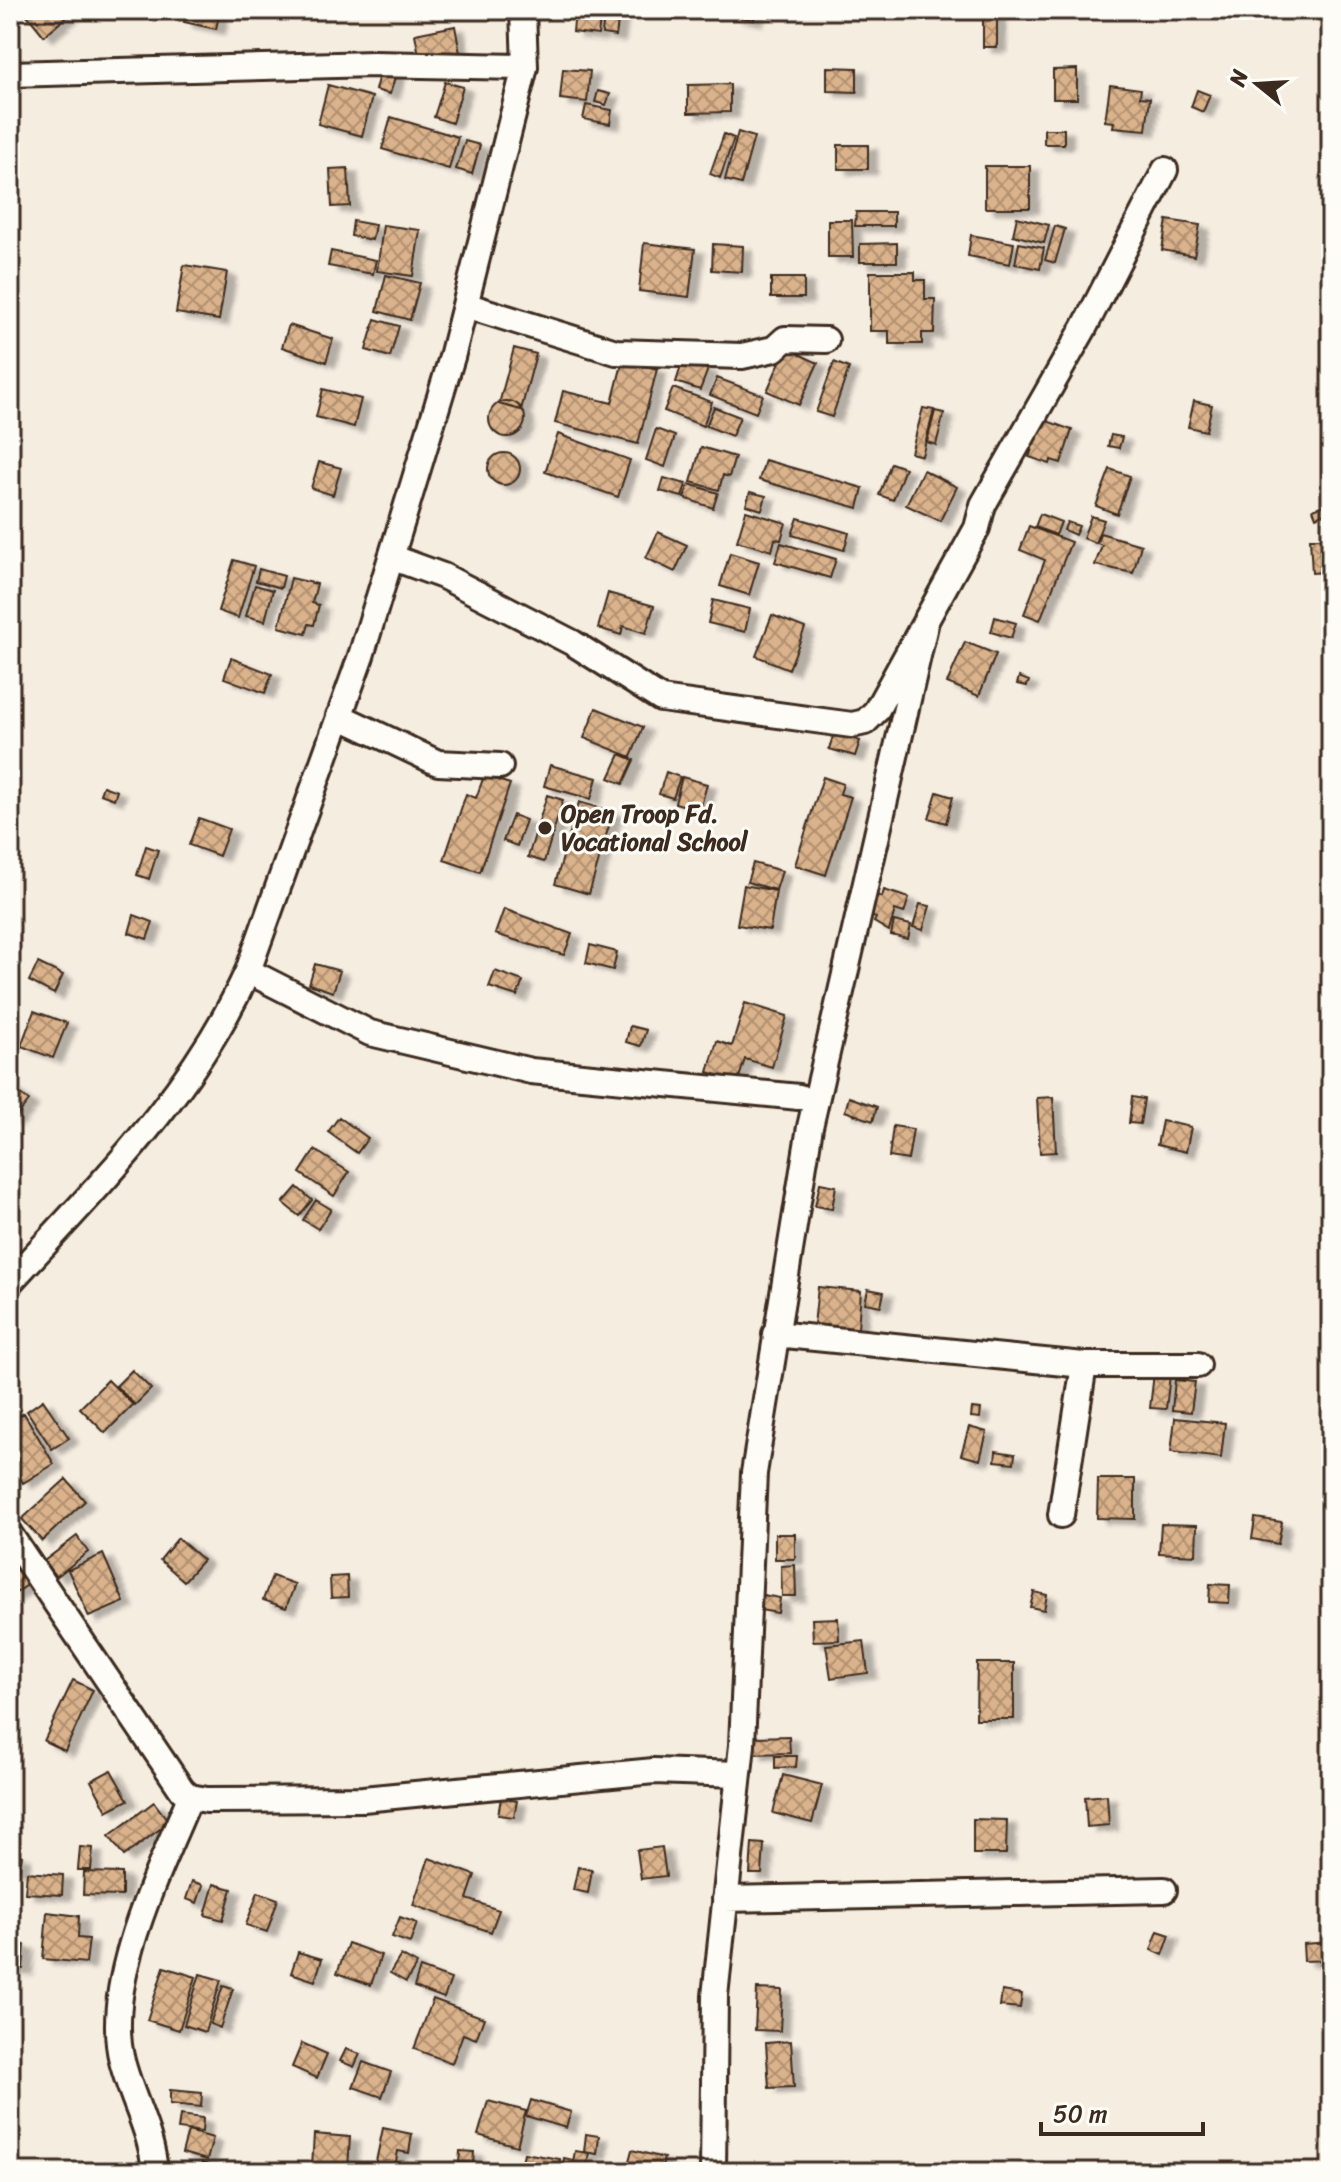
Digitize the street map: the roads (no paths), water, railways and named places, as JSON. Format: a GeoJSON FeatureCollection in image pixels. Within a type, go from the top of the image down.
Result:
{"type":"FeatureCollection","features":[{"type":"Feature","properties":{"kind":"street"},"geometry":{"type":"LineString","coordinates":[[10,1282],[156,1123],[200,1061],[229,1013],[248,971],[339,716],[391,557],[465,305],[525,67],[523,10]]}},
{"type":"Feature","properties":{"kind":"street"},"geometry":{"type":"LineString","coordinates":[[10,74],[373,64],[525,67]]}},
{"type":"Feature","properties":{"kind":"street"},"geometry":{"type":"LineString","coordinates":[[391,557],[443,576],[573,643],[661,699],[840,724],[865,722],[876,711],[977,528],[983,505],[1084,328],[1165,170]]}},
{"type":"Feature","properties":{"kind":"street"},"geometry":{"type":"LineString","coordinates":[[465,305],[616,352],[742,356],[774,349],[785,339],[826,340]]}},
{"type":"Feature","properties":{"kind":"street"},"geometry":{"type":"LineString","coordinates":[[713,2172],[715,1996],[742,1745],[754,1473],[810,1127],[926,621]]}},
{"type":"Feature","properties":{"kind":"street"},"geometry":{"type":"LineString","coordinates":[[339,716],[438,763],[500,766]]}},
{"type":"Feature","properties":{"kind":"street"},"geometry":{"type":"LineString","coordinates":[[248,971],[370,1033],[531,1071],[799,1097]]}},
{"type":"Feature","properties":{"kind":"street"},"geometry":{"type":"LineString","coordinates":[[775,1334],[1084,1365],[1198,1365]]}},
{"type":"Feature","properties":{"kind":"street"},"geometry":{"type":"LineString","coordinates":[[1061,1515],[1084,1365]]}},
{"type":"Feature","properties":{"kind":"street"},"geometry":{"type":"LineString","coordinates":[[10,1535],[182,1790],[190,1797],[207,1800],[363,1799],[654,1771],[737,1774]]}},
{"type":"Feature","properties":{"kind":"street"},"geometry":{"type":"LineString","coordinates":[[155,2172],[153,2143],[121,2059],[118,2015],[132,1938],[190,1797]]}},
{"type":"Feature","properties":{"kind":"street"},"geometry":{"type":"LineString","coordinates":[[725,1899],[1164,1890]]}},
{"type":"Feature","properties":{"kind":"place","name":"Open Troop Fd. Vocational School"},"geometry":{"type":"Point","coordinates":[545,828]}}]}
